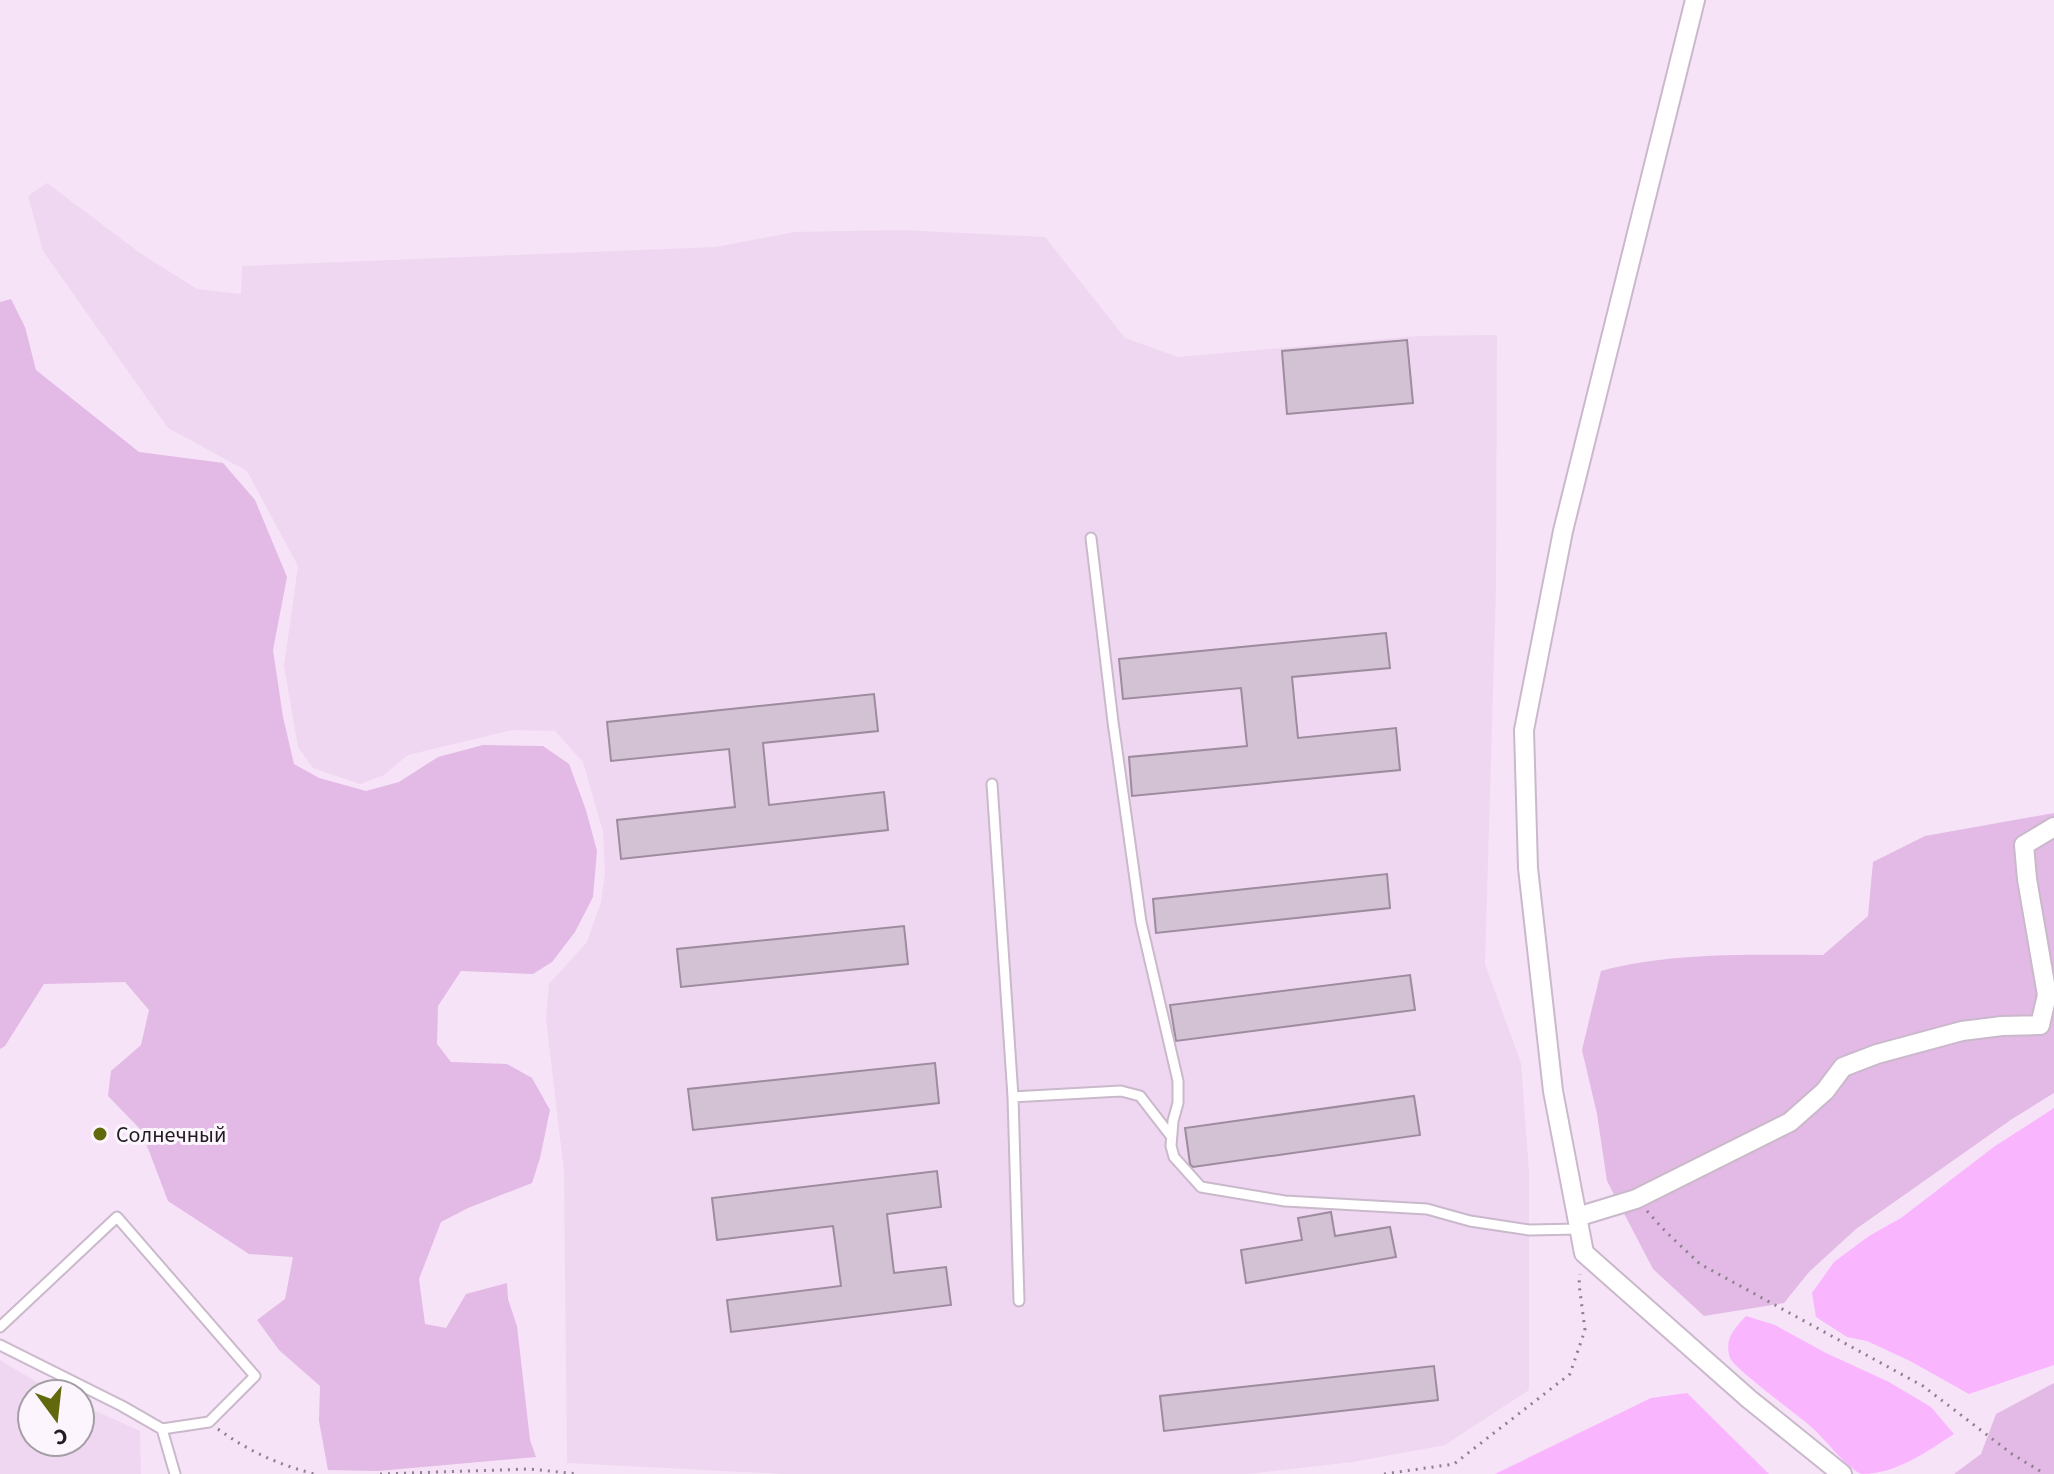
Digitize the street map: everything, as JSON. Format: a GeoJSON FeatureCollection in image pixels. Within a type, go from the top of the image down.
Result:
{"type":"FeatureCollection","features":[{"type":"Feature","properties":{"kind":"street"},"geometry":{"type":"LineString","coordinates":[[1695,0],[1566,516],[1524,730],[1528,868],[1553,1091],[1584,1253],[1749,1399],[1842,1474]]}},
{"type":"Feature","properties":{"kind":"street"},"geometry":{"type":"LineString","coordinates":[[1578,1223],[1636,1199],[1790,1122],[1825,1091],[1843,1067],[1877,1054],[1962,1031],[2040,1025],[2047,995],[2024,845],[2054,827]]}},
{"type":"Feature","properties":{"kind":"lane"},"geometry":{"type":"LineString","coordinates":[[1091,538],[1141,922],[1178,1081],[1178,1103],[1171,1136],[1174,1157],[1201,1187],[1285,1201],[1427,1209],[1470,1221],[1529,1230],[1578,1223]]}},
{"type":"Feature","properties":{"kind":"lane"},"geometry":{"type":"LineString","coordinates":[[992,784],[1013,1097],[1019,1301]]}},
{"type":"Feature","properties":{"kind":"lane"},"geometry":{"type":"LineString","coordinates":[[1013,1097],[1121,1091],[1140,1096],[1171,1136]]}},
{"type":"Feature","properties":{"kind":"lane"},"geometry":{"type":"LineString","coordinates":[[0,1327],[117,1217],[255,1376],[209,1422],[162,1429],[0,1345]]}},
{"type":"Feature","properties":{"kind":"lane"},"geometry":{"type":"LineString","coordinates":[[162,1429],[175,1474]]}},
{"type":"Feature","properties":{"kind":"path"},"geometry":{"type":"LineString","coordinates":[[1636,1199],[1700,1264],[1923,1386],[2012,1454],[2045,1474]]}},
{"type":"Feature","properties":{"kind":"path"},"geometry":{"type":"LineString","coordinates":[[1384,1474],[1454,1464],[1570,1374],[1585,1330],[1579,1284],[1584,1253]]}},
{"type":"Feature","properties":{"kind":"path"},"geometry":{"type":"LineString","coordinates":[[209,1422],[241,1446],[288,1467],[315,1474]]}},
{"type":"Feature","properties":{"kind":"path"},"geometry":{"type":"LineString","coordinates":[[380,1474],[529,1469],[579,1474]]}},
{"type":"Feature","properties":{"kind":"shaded area"},"geometry":{"type":"Polygon","coordinates":[[[47,183],[140,253],[197,289],[241,294],[242,266],[716,247],[794,232],[900,230],[1045,237],[1125,338],[1178,357],[1418,336],[1497,335],[1496,589],[1485,964],[1521,1063],[1529,1171],[1529,1390],[1445,1445],[1353,1462],[1248,1474],[785,1474],[567,1463],[564,1172],[546,1018],[549,984],[587,942],[601,902],[605,873],[603,832],[583,762],[555,731],[512,730],[408,755],[384,775],[360,784],[313,768],[298,747],[284,666],[298,566],[247,471],[168,428],[43,251],[28,196],[47,183]]]}},
{"type":"Feature","properties":{"kind":"shaded area"},"geometry":{"type":"Polygon","coordinates":[[[11,299],[25,327],[36,370],[139,452],[223,463],[255,500],[287,577],[273,650],[294,764],[319,778],[366,791],[399,782],[438,757],[483,745],[543,746],[569,764],[597,851],[593,897],[575,932],[552,962],[533,974],[461,971],[438,1006],[437,1044],[451,1062],[507,1064],[532,1078],[550,1110],[540,1158],[532,1183],[441,1222],[419,1279],[425,1324],[446,1328],[466,1294],[507,1283],[508,1299],[517,1326],[530,1440],[536,1457],[378,1471],[328,1470],[319,1421],[320,1386],[279,1350],[257,1320],[285,1299],[293,1257],[249,1254],[168,1201],[141,1130],[108,1096],[111,1071],[141,1045],[149,1010],[125,982],[44,984],[5,1046],[0,1049],[0,302],[11,299]]]}},
{"type":"Feature","properties":{"kind":"shaded area"},"geometry":{"type":"Polygon","coordinates":[[[2054,813],[2054,1093],[1856,1229],[1809,1272],[1784,1303],[1704,1316],[1653,1269],[1607,1181],[1597,1114],[1582,1050],[1601,971],[1683,958],[1823,955],[1868,916],[1873,862],[1925,836],[2054,813]]]}},
{"type":"Feature","properties":{"kind":"shaded area"},"geometry":{"type":"Polygon","coordinates":[[[2054,1108],[2054,1365],[1969,1394],[1910,1361],[1867,1341],[1847,1337],[1816,1317],[1812,1293],[1834,1262],[1869,1236],[1901,1218],[1995,1146],[2054,1108]]]}},
{"type":"Feature","properties":{"kind":"shaded area"},"geometry":{"type":"Polygon","coordinates":[[[1746,1316],[1775,1325],[1889,1382],[1931,1407],[1954,1434],[1899,1466],[1875,1473],[1856,1471],[1814,1430],[1753,1381],[1730,1358],[1729,1340],[1746,1316]]]}},
{"type":"Feature","properties":{"kind":"shaded area"},"geometry":{"type":"Polygon","coordinates":[[[0,1360],[30,1378],[16,1378],[16,1458],[96,1458],[96,1411],[140,1431],[141,1474],[0,1474],[0,1360]]]}},
{"type":"Feature","properties":{"kind":"shaded area"},"geometry":{"type":"Polygon","coordinates":[[[2054,1383],[2054,1474],[1954,1474],[1981,1454],[1996,1414],[2054,1383]]]}},
{"type":"Feature","properties":{"kind":"shaded area"},"geometry":{"type":"Polygon","coordinates":[[[1687,1393],[1769,1474],[1495,1474],[1651,1398],[1687,1393]]]}},
{"type":"Feature","properties":{"kind":"building"},"geometry":{"type":"Polygon","coordinates":[[[1407,340],[1413,403],[1287,414],[1282,351],[1407,340]]]}},
{"type":"Feature","properties":{"kind":"building"},"geometry":{"type":"Polygon","coordinates":[[[1386,633],[1390,668],[1292,677],[1298,738],[1396,728],[1400,770],[1132,796],[1129,757],[1247,746],[1241,688],[1123,699],[1119,659],[1386,633]]]}},
{"type":"Feature","properties":{"kind":"building"},"geometry":{"type":"Polygon","coordinates":[[[874,694],[878,731],[763,743],[769,805],[884,792],[888,830],[621,859],[617,820],[735,807],[729,749],[611,761],[607,722],[874,694]]]}},
{"type":"Feature","properties":{"kind":"building"},"geometry":{"type":"Polygon","coordinates":[[[1387,874],[1390,908],[1156,933],[1153,899],[1387,874]]]}},
{"type":"Feature","properties":{"kind":"building"},"geometry":{"type":"Polygon","coordinates":[[[904,926],[908,964],[681,987],[677,949],[904,926]]]}},
{"type":"Feature","properties":{"kind":"building"},"geometry":{"type":"Polygon","coordinates":[[[1410,975],[1415,1010],[1176,1041],[1170,1005],[1410,975]]]}},
{"type":"Feature","properties":{"kind":"building"},"geometry":{"type":"Polygon","coordinates":[[[935,1063],[939,1103],[693,1130],[688,1089],[935,1063]]]}},
{"type":"Feature","properties":{"kind":"building"},"geometry":{"type":"Polygon","coordinates":[[[1414,1096],[1420,1135],[1193,1167],[1190,1164],[1185,1128],[1414,1096]]]}},
{"type":"Feature","properties":{"kind":"building"},"geometry":{"type":"Polygon","coordinates":[[[937,1171],[941,1207],[887,1214],[894,1273],[946,1267],[951,1305],[731,1332],[727,1300],[841,1286],[833,1226],[717,1240],[712,1198],[937,1171]]]}},
{"type":"Feature","properties":{"kind":"building"},"geometry":{"type":"Polygon","coordinates":[[[1331,1212],[1335,1236],[1390,1227],[1396,1257],[1246,1283],[1241,1250],[1302,1240],[1298,1218],[1331,1212]]]}},
{"type":"Feature","properties":{"kind":"building"},"geometry":{"type":"Polygon","coordinates":[[[1434,1366],[1438,1400],[1164,1431],[1160,1396],[1434,1366]]]}},
{"type":"Feature","properties":{"kind":"place","name":"Солнечный"},"geometry":{"type":"Point","coordinates":[100,1134]}}]}
